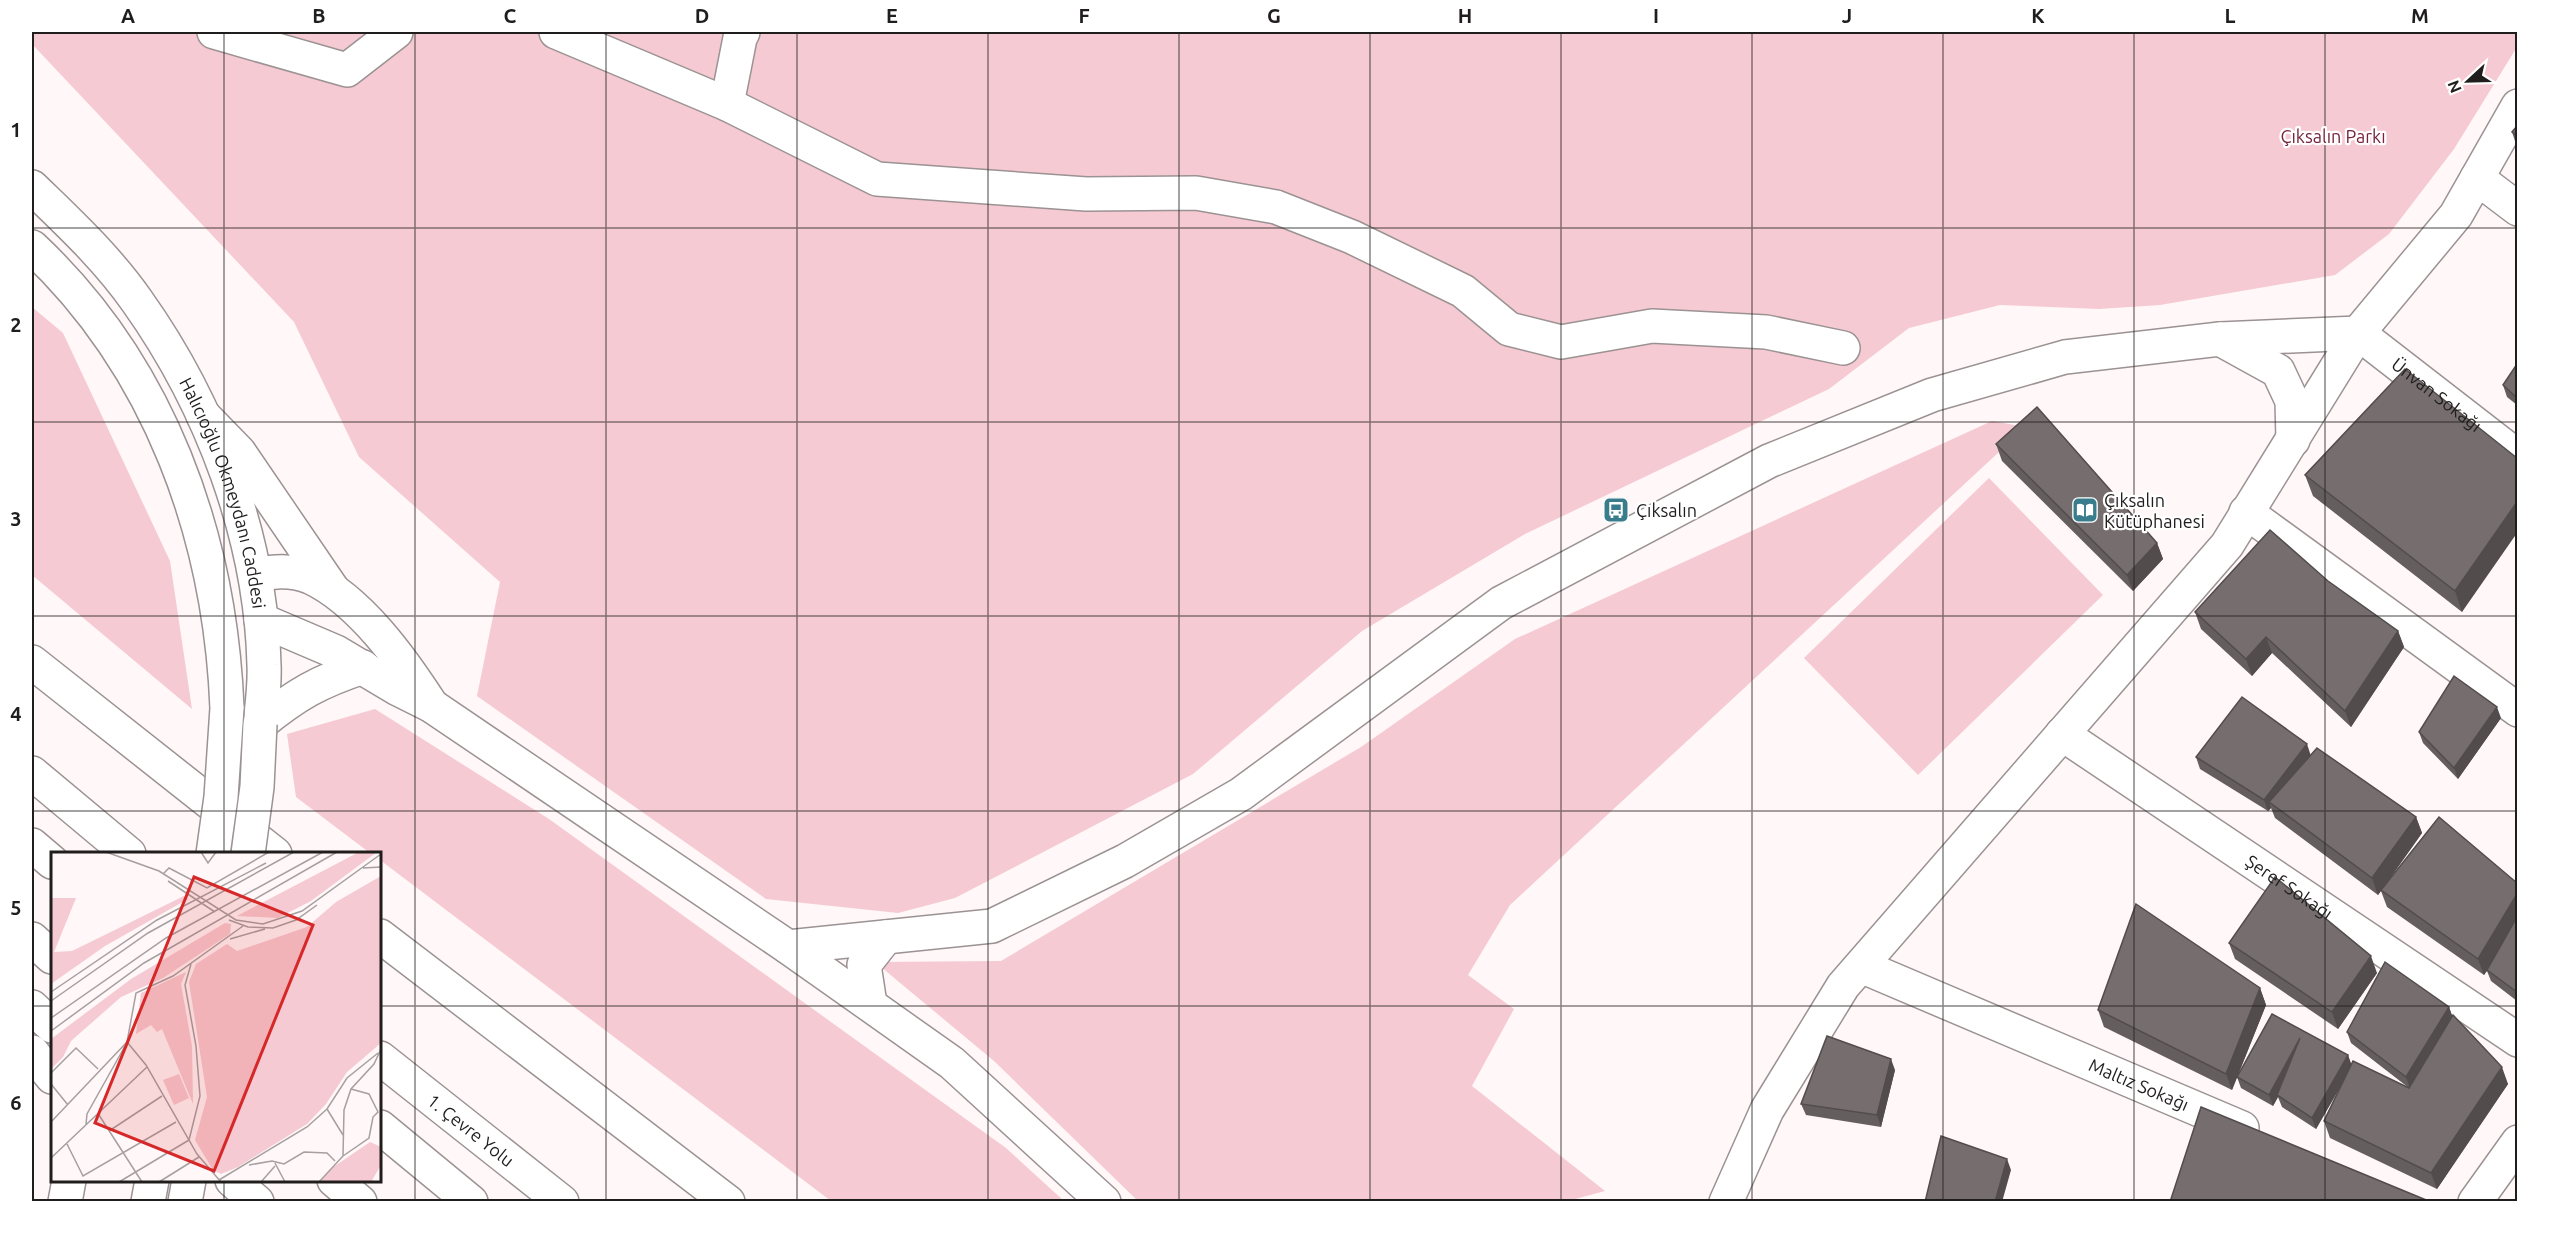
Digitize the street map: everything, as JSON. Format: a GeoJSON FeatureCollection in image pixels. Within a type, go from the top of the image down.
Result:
{"type":"FeatureCollection","features":[{"type":"Feature","properties":{"kind":"main road"},"geometry":{"type":"LineString","coordinates":[[214,32],[347,70],[396,32]]}},
{"type":"Feature","properties":{"kind":"main road"},"geometry":{"type":"LineString","coordinates":[[556,32],[727,104],[878,179],[1086,194],[1196,193],[1276,207],[1352,237],[1464,291],[1509,328],[1561,342],[1652,326],[1766,332],[1843,348]]}},
{"type":"Feature","properties":{"kind":"main road"},"geometry":{"type":"LineString","coordinates":[[727,104],[743,32]]}},
{"type":"Feature","properties":{"kind":"main road"},"geometry":{"type":"LineString","coordinates":[[1726,1202],[1767,1110],[1843,986],[2227,545],[2358,333],[2456,215],[2517,106]]}},
{"type":"Feature","properties":{"kind":"main road"},"geometry":{"type":"LineString","coordinates":[[2477,178],[2517,209]]}},
{"type":"Feature","properties":{"kind":"main road","name":"Halıcıoğlu Okmeydanı Caddesi"},"geometry":{"type":"LineString","coordinates":[[32,187],[84,238],[135,299],[166,343],[203,414],[227,476],[256,575],[265,667],[257,787],[248,852]]}},
{"type":"Feature","properties":{"kind":"main road","name":"Halıcıoğlu Okmeydanı Caddesi"},"geometry":{"type":"LineString","coordinates":[[32,247],[62,276],[100,322],[136,376],[171,447],[201,538],[216,597],[225,654],[227,708],[213,852]]}},
{"type":"Feature","properties":{"kind":"main road"},"geometry":{"type":"LineString","coordinates":[[788,947],[992,926],[1125,861],[1240,794],[1501,603],[1769,461],[1932,395],[2065,357],[2220,339],[2358,333]]}},
{"type":"Feature","properties":{"kind":"main road","name":"Ünvan Sokağı"},"geometry":{"type":"LineString","coordinates":[[2358,333],[2517,457]]}},
{"type":"Feature","properties":{"kind":"main road"},"geometry":{"type":"LineString","coordinates":[[2220,339],[2278,371],[2292,401],[2293,440]]}},
{"type":"Feature","properties":{"kind":"main road"},"geometry":{"type":"LineString","coordinates":[[203,414],[239,452],[334,592]]}},
{"type":"Feature","properties":{"kind":"main road"},"geometry":{"type":"LineString","coordinates":[[2246,512],[2517,710]]}},
{"type":"Feature","properties":{"kind":"main road"},"geometry":{"type":"LineString","coordinates":[[216,597],[256,575],[290,572],[309,577],[334,592],[381,636],[405,663],[432,706]]}},
{"type":"Feature","properties":{"kind":"main road"},"geometry":{"type":"LineString","coordinates":[[216,597],[261,620],[305,637],[432,706],[788,947],[952,1063],[1104,1202]]}},
{"type":"Feature","properties":{"kind":"main road"},"geometry":{"type":"LineString","coordinates":[[32,662],[272,852]]}},
{"type":"Feature","properties":{"kind":"main road"},"geometry":{"type":"LineString","coordinates":[[260,724],[292,698],[326,680],[363,667]]}},
{"type":"Feature","properties":{"kind":"main road","name":"Şeref Sokağı"},"geometry":{"type":"LineString","coordinates":[[2062,734],[2517,1040]]}},
{"type":"Feature","properties":{"kind":"main road"},"geometry":{"type":"LineString","coordinates":[[32,772],[127,852]]}},
{"type":"Feature","properties":{"kind":"main road"},"geometry":{"type":"LineString","coordinates":[[32,845],[51,861]]}},
{"type":"Feature","properties":{"kind":"main road"},"geometry":{"type":"LineString","coordinates":[[381,937],[728,1202]]}},
{"type":"Feature","properties":{"kind":"main road"},"geometry":{"type":"LineString","coordinates":[[870,1004],[864,965],[886,937]]}},
{"type":"Feature","properties":{"kind":"main road"},"geometry":{"type":"LineString","coordinates":[[32,939],[51,956]]}},
{"type":"Feature","properties":{"kind":"main road","name":"Maltız Sokağı"},"geometry":{"type":"LineString","coordinates":[[1861,966],[2274,1141]]}},
{"type":"Feature","properties":{"kind":"main road"},"geometry":{"type":"LineString","coordinates":[[32,1007],[51,1025]]}},
{"type":"Feature","properties":{"kind":"main road"},"geometry":{"type":"LineString","coordinates":[[32,1053],[51,1076]]}},
{"type":"Feature","properties":{"kind":"main road","name":"1. Çevre Yolu"},"geometry":{"type":"LineString","coordinates":[[381,1059],[562,1202]]}},
{"type":"Feature","properties":{"kind":"main road"},"geometry":{"type":"LineString","coordinates":[[381,1128],[471,1202]]}},
{"type":"Feature","properties":{"kind":"main road"},"geometry":{"type":"LineString","coordinates":[[2475,1202],[2517,1142]]}},
{"type":"Feature","properties":{"kind":"main road"},"geometry":{"type":"LineString","coordinates":[[65,1202],[69,1182]]}},
{"type":"Feature","properties":{"kind":"main road"},"geometry":{"type":"LineString","coordinates":[[148,1202],[152,1182]]}},
{"type":"Feature","properties":{"kind":"main road"},"geometry":{"type":"LineString","coordinates":[[185,1202],[189,1182]]}},
{"type":"Feature","properties":{"kind":"main road"},"geometry":{"type":"LineString","coordinates":[[234,1182],[257,1202]]}},
{"type":"Feature","properties":{"kind":"main road"},"geometry":{"type":"LineString","coordinates":[[336,1182],[360,1202]]}},
{"type":"Feature","properties":{"kind":"green space","name":"Çıksalın Parkı"},"geometry":{"type":"Polygon","coordinates":[[[32,32],[2518,32],[2517,47],[2454,149],[2389,234],[2335,275],[2160,305],[2099,309],[2000,305],[1909,328],[1829,389],[1525,534],[1362,631],[1193,774],[955,898],[898,913],[766,899],[477,696],[500,582],[359,457],[294,322],[32,44],[32,32]]]}},
{"type":"Feature","properties":{"kind":"green space"},"geometry":{"type":"Polygon","coordinates":[[[32,307],[63,333],[170,561],[192,709],[32,575],[32,307]]]}},
{"type":"Feature","properties":{"kind":"green space"},"geometry":{"type":"Polygon","coordinates":[[[1992,421],[2026,427],[1510,905],[1468,975],[1514,1009],[1472,1086],[1605,1191],[1564,1202],[1138,1201],[994,1061],[875,962],[1001,961],[1361,747],[1515,639],[1992,421]]]}},
{"type":"Feature","properties":{"kind":"green space"},"geometry":{"type":"Polygon","coordinates":[[[1989,478],[2103,595],[1918,775],[1804,658],[1989,478]]]}},
{"type":"Feature","properties":{"kind":"green space"},"geometry":{"type":"Polygon","coordinates":[[[375,709],[549,819],[1006,1148],[1064,1201],[831,1201],[381,861],[381,852],[369,852],[296,797],[287,734],[375,709]]]}},
{"type":"Feature","properties":{"kind":"building"},"geometry":{"type":"Polygon","coordinates":[[[2517,126],[2517,136],[2512,132],[2517,126]]]}},
{"type":"Feature","properties":{"kind":"building"},"geometry":{"type":"Polygon","coordinates":[[[2517,364],[2517,398],[2503,385],[2517,364]]]}},
{"type":"Feature","properties":{"kind":"building"},"geometry":{"type":"Polygon","coordinates":[[[2405,369],[2517,458],[2517,502],[2455,591],[2305,475],[2405,369]]]}},
{"type":"Feature","properties":{"kind":"building","name":"Çıksalın Kütüphanesi"},"geometry":{"type":"Polygon","coordinates":[[[2037,407],[2157,543],[2127,575],[1996,444],[2037,407]]]}},
{"type":"Feature","properties":{"kind":"building"},"geometry":{"type":"Polygon","coordinates":[[[2270,530],[2328,581],[2398,631],[2345,711],[2266,637],[2246,659],[2195,612],[2270,530]]]}},
{"type":"Feature","properties":{"kind":"building"},"geometry":{"type":"Polygon","coordinates":[[[2454,676],[2497,707],[2454,768],[2419,732],[2454,676]]]}},
{"type":"Feature","properties":{"kind":"building"},"geometry":{"type":"Polygon","coordinates":[[[2242,697],[2307,744],[2264,800],[2196,757],[2242,697]]]}},
{"type":"Feature","properties":{"kind":"building"},"geometry":{"type":"Polygon","coordinates":[[[2317,748],[2416,817],[2372,878],[2269,802],[2317,748]]]}},
{"type":"Feature","properties":{"kind":"building"},"geometry":{"type":"Polygon","coordinates":[[[2439,817],[2517,883],[2517,894],[2478,959],[2381,890],[2439,817]]]}},
{"type":"Feature","properties":{"kind":"building"},"geometry":{"type":"Polygon","coordinates":[[[2275,877],[2371,956],[2332,1012],[2229,943],[2275,877]]]}},
{"type":"Feature","properties":{"kind":"building"},"geometry":{"type":"Polygon","coordinates":[[[2136,904],[2260,988],[2226,1074],[2098,1010],[2136,904]]]}},
{"type":"Feature","properties":{"kind":"building"},"geometry":{"type":"Polygon","coordinates":[[[2517,917],[2517,992],[2487,970],[2517,917]]]}},
{"type":"Feature","properties":{"kind":"building"},"geometry":{"type":"Polygon","coordinates":[[[2385,962],[2449,1007],[2406,1077],[2347,1032],[2385,962]]]}},
{"type":"Feature","properties":{"kind":"building"},"geometry":{"type":"Polygon","coordinates":[[[2272,1014],[2348,1055],[2312,1118],[2277,1095],[2300,1038],[2269,1095],[2237,1077],[2272,1014]]]}},
{"type":"Feature","properties":{"kind":"building"},"geometry":{"type":"Polygon","coordinates":[[[2453,1015],[2502,1067],[2431,1173],[2324,1121],[2353,1061],[2409,1088],[2453,1015]]]}},
{"type":"Feature","properties":{"kind":"building"},"geometry":{"type":"Polygon","coordinates":[[[1827,1036],[1891,1059],[1877,1115],[1801,1104],[1827,1036]]]}},
{"type":"Feature","properties":{"kind":"building"},"geometry":{"type":"Polygon","coordinates":[[[2201,1107],[2431,1202],[2170,1202],[2201,1107]]]}},
{"type":"Feature","properties":{"kind":"building"},"geometry":{"type":"Polygon","coordinates":[[[1941,1136],[2007,1159],[1995,1202],[1925,1202],[1941,1136]]]}},
{"type":"Feature","properties":{"kind":"place","name":"Çıksalın"},"geometry":{"type":"Point","coordinates":[1616,510]}},
{"type":"Feature","properties":{"kind":"place","name":"Çıksalın Kütüphanesi"},"geometry":{"type":"Point","coordinates":[2085,510]}}]}
